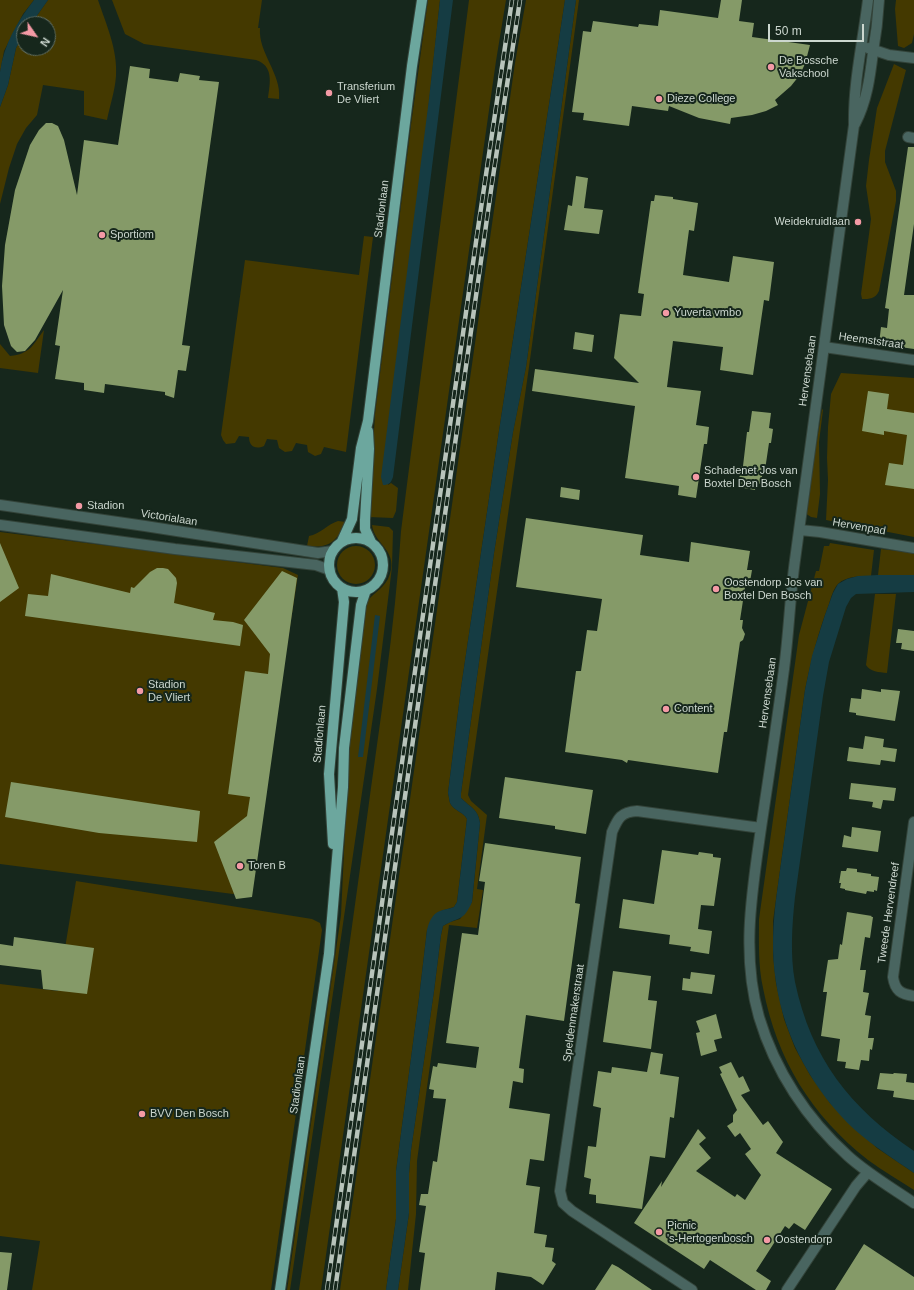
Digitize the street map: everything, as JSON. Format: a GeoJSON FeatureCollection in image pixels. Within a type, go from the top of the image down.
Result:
{"type":"FeatureCollection","features":[{"type":"Feature","properties":{"kind":"main road","name":"Stadionlaan"},"geometry":{"type":"LineString","coordinates":[[342,541],[352,519],[361,448],[368,421],[411,74],[422,0]]}},
{"type":"Feature","properties":{"kind":"main road","name":"Stadionlaan"},"geometry":{"type":"LineString","coordinates":[[368,421],[369,449],[365,529],[371,542]]}},
{"type":"Feature","properties":{"kind":"main road"},"geometry":{"type":"LineString","coordinates":[[352,538],[362,538],[371,542],[377,547],[383,563],[379,579],[373,586],[358,592],[342,588],[334,580],[330,570],[330,557],[333,551],[342,541],[352,538]]}},
{"type":"Feature","properties":{"kind":"main road","name":"Stadionlaan"},"geometry":{"type":"LineString","coordinates":[[334,882],[329,774],[344,602],[342,588]]}},
{"type":"Feature","properties":{"kind":"main road","name":"Stadionlaan"},"geometry":{"type":"LineString","coordinates":[[280,1290],[329,954],[348,706],[361,605],[366,590]]}},
{"type":"Feature","properties":{"kind":"street","name":"Hervensebaan"},"geometry":{"type":"LineString","coordinates":[[868,0],[854,110],[854,125],[795,560],[784,666],[751,901],[748,940],[753,991],[759,1017],[766,1038],[783,1075],[801,1104],[849,1158],[914,1203]]}},
{"type":"Feature","properties":{"kind":"street","name":"Hervensebaan"},"geometry":{"type":"LineString","coordinates":[[854,125],[863,108],[869,81],[878,20],[879,0]]}},
{"type":"Feature","properties":{"kind":"street"},"geometry":{"type":"LineString","coordinates":[[862,46],[889,55],[914,58]]}},
{"type":"Feature","properties":{"kind":"street","name":"Heemststraat"},"geometry":{"type":"LineString","coordinates":[[824,347],[914,360]]}},
{"type":"Feature","properties":{"kind":"street","name":"Victorialaan"},"geometry":{"type":"LineString","coordinates":[[0,505],[318,553],[333,551]]}},
{"type":"Feature","properties":{"kind":"street"},"geometry":{"type":"LineString","coordinates":[[0,525],[168,548],[316,565],[330,570]]}},
{"type":"Feature","properties":{"kind":"street","name":"Hervenpad"},"geometry":{"type":"LineString","coordinates":[[800,530],[914,548]]}},
{"type":"Feature","properties":{"kind":"street","name":"Speldenmakerstraat"},"geometry":{"type":"LineString","coordinates":[[692,1290],[572,1211],[563,1203],[560,1191],[612,832],[616,821],[627,812],[637,810],[761,828]]}},
{"type":"Feature","properties":{"kind":"street","name":"Tweede Hervendreef"},"geometry":{"type":"LineString","coordinates":[[914,822],[912,858],[892,977],[894,984],[899,991],[914,996]]}},
{"type":"Feature","properties":{"kind":"street"},"geometry":{"type":"LineString","coordinates":[[787,1290],[856,1186],[868,1172]]}},
{"type":"Feature","properties":{"kind":"shaded area"},"geometry":{"type":"Polygon","coordinates":[[[0,0],[34,0],[22,16],[16,16],[16,28],[4,51],[0,73],[0,0]]]}},
{"type":"Feature","properties":{"kind":"shaded area"},"geometry":{"type":"Polygon","coordinates":[[[48,0],[98,0],[111,37],[115,57],[115,87],[107,120],[84,115],[84,91],[43,85],[37,115],[26,128],[17,144],[0,204],[0,107],[8,85],[16,48],[16,56],[56,56],[56,16],[37,16],[48,0]]]}},
{"type":"Feature","properties":{"kind":"shaded area"},"geometry":{"type":"Polygon","coordinates":[[[112,0],[262,0],[258,28],[260,28],[260,37],[277,81],[279,99],[268,98],[270,76],[266,66],[256,60],[144,44],[125,34],[112,0]]]}},
{"type":"Feature","properties":{"kind":"shaded area"},"geometry":{"type":"Polygon","coordinates":[[[428,0],[440,0],[388,485],[391,483],[398,488],[396,511],[393,518],[369,517],[375,414],[428,0]]]}},
{"type":"Feature","properties":{"kind":"shaded area"},"geometry":{"type":"Polygon","coordinates":[[[469,0],[506,0],[496,61],[321,1290],[299,1290],[342,999],[386,678],[395,604],[401,531],[469,0]]]}},
{"type":"Feature","properties":{"kind":"shaded area"},"geometry":{"type":"Polygon","coordinates":[[[526,0],[565,0],[461,688],[448,793],[452,806],[467,819],[457,902],[454,907],[441,911],[427,930],[396,1171],[396,1219],[386,1290],[340,1290],[515,63],[526,0]]]}},
{"type":"Feature","properties":{"kind":"shaded area"},"geometry":{"type":"Polygon","coordinates":[[[576,0],[579,0],[529,367],[468,795],[471,801],[487,815],[477,889],[483,890],[477,928],[449,925],[417,1161],[416,1214],[408,1290],[398,1290],[409,1213],[409,1173],[411,1150],[441,935],[443,926],[460,919],[472,902],[480,823],[478,815],[474,809],[461,798],[461,793],[494,553],[513,432],[526,367],[576,0]]]}},
{"type":"Feature","properties":{"kind":"shaded area"},"geometry":{"type":"Polygon","coordinates":[[[896,0],[914,0],[914,34],[912,43],[904,48],[898,46],[895,9],[896,0]]]}},
{"type":"Feature","properties":{"kind":"shaded area"},"geometry":{"type":"Polygon","coordinates":[[[894,64],[906,70],[885,151],[885,162],[896,191],[896,201],[879,291],[876,296],[872,298],[862,299],[861,294],[871,219],[866,186],[869,160],[877,108],[894,64]]]}},
{"type":"Feature","properties":{"kind":"shaded area"},"geometry":{"type":"Polygon","coordinates":[[[364,236],[373,237],[346,452],[324,447],[321,454],[315,456],[308,452],[307,445],[296,443],[292,451],[285,452],[279,448],[277,440],[267,439],[264,446],[258,448],[251,445],[249,437],[239,436],[235,443],[226,444],[221,435],[245,260],[359,275],[364,236]]]}},
{"type":"Feature","properties":{"kind":"shaded area"},"geometry":{"type":"Polygon","coordinates":[[[44,330],[38,373],[0,368],[0,344],[10,356],[17,355],[27,351],[44,330]]]}},
{"type":"Feature","properties":{"kind":"shaded area"},"geometry":{"type":"Polygon","coordinates":[[[841,373],[914,378],[914,537],[826,520],[828,427],[831,394],[841,373]]]}},
{"type":"Feature","properties":{"kind":"shaded area"},"geometry":{"type":"Polygon","coordinates":[[[822,409],[819,442],[820,494],[817,518],[811,517],[805,513],[822,409]]]}},
{"type":"Feature","properties":{"kind":"shaded area"},"geometry":{"type":"Polygon","coordinates":[[[338,521],[346,522],[336,539],[327,545],[315,547],[307,546],[309,536],[338,521]]]}},
{"type":"Feature","properties":{"kind":"shaded area"},"geometry":{"type":"Polygon","coordinates":[[[372,525],[389,527],[393,531],[392,567],[377,689],[290,1290],[287,1290],[341,915],[349,747],[365,605],[370,598],[386,583],[391,569],[389,555],[377,538],[372,525]]]}},
{"type":"Feature","properties":{"kind":"shaded area","name":"Stadion De Vliert"},"geometry":{"type":"Polygon","coordinates":[[[0,532],[283,568],[298,575],[249,891],[233,894],[0,864],[0,532]]]}},
{"type":"Feature","properties":{"kind":"shaded area"},"geometry":{"type":"Polygon","coordinates":[[[830,543],[874,550],[871,576],[858,576],[845,579],[836,586],[821,625],[810,668],[805,690],[773,921],[773,955],[776,983],[784,1019],[795,1048],[810,1075],[830,1103],[877,1148],[914,1173],[914,1190],[868,1160],[848,1143],[813,1105],[787,1062],[777,1039],[769,1014],[760,971],[759,919],[799,635],[816,571],[819,571],[824,546],[829,546],[830,543]]]}},
{"type":"Feature","properties":{"kind":"shaded area"},"geometry":{"type":"Polygon","coordinates":[[[356,546],[369,552],[375,565],[369,578],[356,584],[343,578],[337,565],[343,552],[356,546]]]}},
{"type":"Feature","properties":{"kind":"shaded area"},"geometry":{"type":"Polygon","coordinates":[[[881,549],[914,553],[914,575],[878,575],[881,549]]]}},
{"type":"Feature","properties":{"kind":"shaded area"},"geometry":{"type":"Polygon","coordinates":[[[875,594],[896,594],[887,673],[872,670],[866,665],[875,594]]]}},
{"type":"Feature","properties":{"kind":"shaded area","name":"BVV Den Bosch"},"geometry":{"type":"Polygon","coordinates":[[[76,881],[312,919],[320,923],[322,930],[271,1290],[32,1290],[40,1241],[0,1236],[0,984],[58,991],[76,881]]]}},
{"type":"Feature","properties":{"kind":"water"},"geometry":{"type":"Polygon","coordinates":[[[34,0],[48,0],[37,16],[23,16],[34,0]]]}},
{"type":"Feature","properties":{"kind":"water"},"geometry":{"type":"Polygon","coordinates":[[[440,0],[453,0],[393,477],[390,483],[383,485],[381,477],[429,99],[440,0]]]}},
{"type":"Feature","properties":{"kind":"water"},"geometry":{"type":"Polygon","coordinates":[[[565,0],[576,0],[526,367],[513,432],[494,553],[461,793],[461,798],[474,809],[478,815],[480,823],[472,902],[463,916],[443,926],[441,935],[411,1150],[409,1173],[409,1213],[398,1290],[386,1290],[396,1219],[396,1171],[427,930],[430,921],[435,914],[454,907],[457,902],[467,819],[452,806],[448,793],[461,688],[565,0]]]}},
{"type":"Feature","properties":{"kind":"water"},"geometry":{"type":"Polygon","coordinates":[[[16,27],[16,48],[8,85],[0,107],[0,72],[5,52],[16,27]]]}},
{"type":"Feature","properties":{"kind":"water"},"geometry":{"type":"Polygon","coordinates":[[[914,575],[914,592],[856,594],[851,598],[846,607],[829,662],[823,696],[795,897],[792,929],[792,961],[795,982],[802,1009],[811,1034],[823,1058],[836,1079],[852,1099],[891,1135],[914,1151],[914,1173],[876,1147],[855,1130],[826,1099],[814,1081],[803,1063],[786,1023],[780,1003],[773,960],[777,892],[805,690],[812,656],[825,615],[838,584],[847,579],[858,576],[914,575]]]}},
{"type":"Feature","properties":{"kind":"water"},"geometry":{"type":"Polygon","coordinates":[[[375,615],[380,616],[363,757],[358,757],[375,615]]]}},
{"type":"Feature","properties":{"kind":"building"},"geometry":{"type":"Polygon","coordinates":[[[721,0],[742,0],[739,21],[754,23],[752,37],[810,45],[805,64],[799,76],[791,86],[775,100],[778,105],[766,111],[752,115],[731,118],[730,124],[699,118],[669,106],[668,111],[632,106],[629,126],[583,120],[584,113],[572,112],[583,31],[591,32],[593,21],[638,27],[639,24],[658,26],[660,10],[718,18],[721,0]]]}},
{"type":"Feature","properties":{"kind":"building","name":"Sportiom"},"geometry":{"type":"Polygon","coordinates":[[[130,66],[150,69],[149,78],[178,82],[180,73],[200,76],[199,80],[219,82],[182,345],[190,346],[186,371],[178,370],[174,398],[165,395],[165,392],[105,384],[104,393],[84,390],[84,383],[55,379],[60,346],[55,345],[63,290],[35,340],[25,351],[17,352],[11,346],[4,325],[2,286],[5,245],[15,190],[30,145],[39,130],[46,123],[52,123],[58,126],[64,140],[77,195],[84,140],[118,145],[130,66]]]}},
{"type":"Feature","properties":{"kind":"building"},"geometry":{"type":"Polygon","coordinates":[[[908,147],[914,147],[914,224],[904,295],[914,295],[914,349],[879,344],[881,327],[887,328],[889,309],[885,308],[908,147]]]}},
{"type":"Feature","properties":{"kind":"building"},"geometry":{"type":"Polygon","coordinates":[[[576,176],[588,178],[584,208],[603,210],[599,234],[564,230],[568,205],[572,206],[576,176]]]}},
{"type":"Feature","properties":{"kind":"building"},"geometry":{"type":"Polygon","coordinates":[[[655,195],[673,197],[673,199],[698,203],[694,231],[689,230],[683,275],[729,282],[733,256],[774,262],[769,301],[764,300],[753,375],[720,370],[723,347],[673,341],[667,387],[701,391],[696,425],[709,427],[707,444],[704,444],[696,498],[678,495],[679,486],[625,478],[635,406],[532,391],[535,369],[639,383],[614,358],[620,314],[641,316],[644,294],[638,293],[651,201],[654,201],[655,195]]]}},
{"type":"Feature","properties":{"kind":"building"},"geometry":{"type":"Polygon","coordinates":[[[575,332],[594,335],[592,352],[573,349],[575,332]]]}},
{"type":"Feature","properties":{"kind":"building"},"geometry":{"type":"Polygon","coordinates":[[[868,391],[889,394],[887,409],[914,413],[914,489],[885,485],[889,463],[903,465],[907,435],[884,431],[884,435],[862,431],[868,391]]]}},
{"type":"Feature","properties":{"kind":"building"},"geometry":{"type":"Polygon","coordinates":[[[752,411],[771,413],[769,428],[773,429],[761,484],[756,483],[755,490],[738,487],[752,411]]]}},
{"type":"Feature","properties":{"kind":"building"},"geometry":{"type":"Polygon","coordinates":[[[561,487],[580,490],[579,500],[560,497],[561,487]]]}},
{"type":"Feature","properties":{"kind":"building"},"geometry":{"type":"Polygon","coordinates":[[[526,518],[643,535],[640,555],[689,562],[691,542],[750,551],[747,570],[752,570],[750,581],[746,581],[740,620],[743,620],[742,628],[745,634],[743,640],[740,642],[727,732],[724,732],[718,773],[628,760],[627,763],[622,760],[565,752],[576,671],[581,671],[587,630],[597,631],[602,599],[516,587],[526,518]]]}},
{"type":"Feature","properties":{"kind":"building"},"geometry":{"type":"Polygon","coordinates":[[[0,543],[19,588],[0,602],[0,543]]]}},
{"type":"Feature","properties":{"kind":"building"},"geometry":{"type":"Polygon","coordinates":[[[157,568],[168,569],[176,578],[177,583],[174,603],[215,613],[213,620],[233,622],[243,625],[240,646],[25,616],[28,594],[48,596],[51,574],[130,593],[131,587],[134,588],[150,572],[157,568]]]}},
{"type":"Feature","properties":{"kind":"building"},"geometry":{"type":"Polygon","coordinates":[[[282,571],[297,578],[252,897],[236,899],[214,842],[247,816],[250,797],[228,794],[245,671],[268,674],[270,654],[244,620],[282,571]]]}},
{"type":"Feature","properties":{"kind":"building"},"geometry":{"type":"Polygon","coordinates":[[[898,629],[914,631],[914,651],[901,649],[902,643],[896,643],[898,629]]]}},
{"type":"Feature","properties":{"kind":"building"},"geometry":{"type":"Polygon","coordinates":[[[862,689],[881,692],[881,689],[900,691],[895,721],[856,715],[856,713],[849,712],[851,698],[861,699],[862,689]]]}},
{"type":"Feature","properties":{"kind":"building"},"geometry":{"type":"Polygon","coordinates":[[[865,736],[884,739],[883,747],[897,749],[895,762],[881,760],[880,765],[847,761],[849,747],[863,749],[865,736]]]}},
{"type":"Feature","properties":{"kind":"building"},"geometry":{"type":"Polygon","coordinates":[[[505,777],[593,790],[586,834],[555,829],[555,826],[499,818],[505,777]]]}},
{"type":"Feature","properties":{"kind":"building"},"geometry":{"type":"Polygon","coordinates":[[[11,782],[200,811],[197,842],[99,833],[5,817],[11,782]]]}},
{"type":"Feature","properties":{"kind":"building"},"geometry":{"type":"Polygon","coordinates":[[[851,783],[896,788],[894,801],[883,800],[881,809],[872,807],[873,802],[849,799],[851,783]]]}},
{"type":"Feature","properties":{"kind":"building"},"geometry":{"type":"Polygon","coordinates":[[[852,827],[881,831],[878,852],[842,847],[844,835],[851,837],[852,827]]]}},
{"type":"Feature","properties":{"kind":"building"},"geometry":{"type":"Polygon","coordinates":[[[485,843],[581,857],[575,903],[580,904],[564,1021],[526,1015],[519,1068],[524,1069],[523,1083],[513,1081],[509,1108],[550,1114],[544,1161],[530,1159],[526,1185],[540,1187],[534,1233],[547,1235],[545,1247],[554,1248],[552,1261],[556,1264],[543,1285],[531,1277],[497,1272],[495,1290],[420,1290],[425,1253],[419,1252],[426,1206],[419,1205],[421,1194],[428,1194],[433,1161],[437,1162],[446,1099],[433,1098],[434,1090],[429,1089],[433,1066],[437,1067],[438,1063],[476,1068],[479,1047],[446,1043],[462,933],[478,935],[485,882],[479,881],[485,843]]]}},
{"type":"Feature","properties":{"kind":"building"},"geometry":{"type":"Polygon","coordinates":[[[662,850],[698,855],[699,852],[713,854],[713,857],[721,858],[714,906],[701,905],[698,929],[712,931],[709,954],[690,951],[691,947],[669,944],[670,935],[619,928],[623,899],[654,904],[662,850]]]}},
{"type":"Feature","properties":{"kind":"building"},"geometry":{"type":"Polygon","coordinates":[[[847,868],[857,869],[857,872],[879,877],[877,891],[867,891],[866,894],[840,888],[841,883],[839,883],[841,871],[846,871],[847,868]]]}},
{"type":"Feature","properties":{"kind":"building"},"geometry":{"type":"Polygon","coordinates":[[[847,912],[873,917],[870,938],[865,937],[860,970],[866,970],[863,992],[869,993],[865,1015],[871,1016],[868,1038],[874,1038],[872,1050],[870,1049],[869,1061],[861,1060],[859,1070],[845,1068],[846,1062],[837,1061],[840,1039],[821,1036],[827,992],[823,992],[828,960],[838,959],[840,944],[842,945],[847,912]]]}},
{"type":"Feature","properties":{"kind":"building"},"geometry":{"type":"Polygon","coordinates":[[[14,937],[94,948],[87,994],[43,989],[41,970],[0,965],[0,944],[13,946],[14,937]]]}},
{"type":"Feature","properties":{"kind":"building"},"geometry":{"type":"Polygon","coordinates":[[[613,971],[651,976],[648,1000],[657,1001],[651,1049],[603,1042],[613,971]]]}},
{"type":"Feature","properties":{"kind":"building"},"geometry":{"type":"Polygon","coordinates":[[[691,972],[715,975],[712,994],[682,990],[683,978],[690,979],[691,972]]]}},
{"type":"Feature","properties":{"kind":"building"},"geometry":{"type":"Polygon","coordinates":[[[716,1014],[722,1038],[714,1040],[717,1051],[701,1056],[696,1033],[700,1032],[696,1021],[716,1014]]]}},
{"type":"Feature","properties":{"kind":"building"},"geometry":{"type":"Polygon","coordinates":[[[651,1052],[663,1054],[660,1074],[679,1077],[674,1118],[670,1117],[665,1158],[650,1156],[642,1209],[596,1203],[596,1195],[589,1194],[591,1179],[584,1177],[588,1146],[596,1147],[601,1108],[593,1106],[598,1071],[611,1073],[612,1067],[647,1072],[651,1052]]]}},
{"type":"Feature","properties":{"kind":"building"},"geometry":{"type":"Polygon","coordinates":[[[731,1062],[739,1078],[743,1076],[750,1091],[741,1095],[763,1125],[768,1121],[783,1142],[776,1153],[832,1189],[805,1230],[794,1223],[789,1229],[785,1226],[756,1271],[771,1281],[766,1290],[756,1290],[710,1260],[704,1269],[634,1223],[662,1181],[661,1187],[698,1129],[706,1138],[699,1144],[711,1158],[696,1171],[735,1197],[737,1194],[745,1200],[761,1175],[745,1154],[751,1149],[740,1133],[735,1137],[727,1126],[733,1122],[733,1115],[737,1110],[720,1074],[722,1073],[719,1067],[731,1062]]]}},
{"type":"Feature","properties":{"kind":"building"},"geometry":{"type":"Polygon","coordinates":[[[880,1073],[907,1074],[906,1082],[914,1083],[914,1100],[893,1097],[894,1091],[877,1089],[880,1073]]]}},
{"type":"Feature","properties":{"kind":"building"},"geometry":{"type":"Polygon","coordinates":[[[864,1244],[914,1277],[914,1290],[835,1290],[864,1244]]]}},
{"type":"Feature","properties":{"kind":"building"},"geometry":{"type":"Polygon","coordinates":[[[0,1252],[12,1253],[7,1290],[0,1290],[0,1252]]]}},
{"type":"Feature","properties":{"kind":"building"},"geometry":{"type":"Polygon","coordinates":[[[612,1264],[618,1267],[652,1290],[595,1290],[612,1264]]]}},
{"type":"Feature","properties":{"kind":"railway"},"geometry":{"type":"LineString","coordinates":[[327,1290],[477,235],[512,0]]}},
{"type":"Feature","properties":{"kind":"railway"},"geometry":{"type":"LineString","coordinates":[[335,1290],[492,183],[520,0]]}},
{"type":"Feature","properties":{"kind":"place","name":"De Bossche Vakschool"},"geometry":{"type":"Point","coordinates":[771,67]}},
{"type":"Feature","properties":{"kind":"place","name":"Transferium De Vliert"},"geometry":{"type":"Point","coordinates":[329,93]}},
{"type":"Feature","properties":{"kind":"place","name":"Dieze College"},"geometry":{"type":"Point","coordinates":[659,99]}},
{"type":"Feature","properties":{"kind":"place","name":"Weidekruidlaan"},"geometry":{"type":"Point","coordinates":[858,222]}},
{"type":"Feature","properties":{"kind":"place","name":"Sportiom"},"geometry":{"type":"Point","coordinates":[102,235]}},
{"type":"Feature","properties":{"kind":"place","name":"Yuverta vmbo"},"geometry":{"type":"Point","coordinates":[666,313]}},
{"type":"Feature","properties":{"kind":"place","name":"Schadenet Jos van Boxtel Den Bosch"},"geometry":{"type":"Point","coordinates":[696,477]}},
{"type":"Feature","properties":{"kind":"place","name":"Stadion"},"geometry":{"type":"Point","coordinates":[79,506]}},
{"type":"Feature","properties":{"kind":"place","name":"Oostendorp Jos van Boxtel Den Bosch"},"geometry":{"type":"Point","coordinates":[716,589]}},
{"type":"Feature","properties":{"kind":"place","name":"Stadion De Vliert"},"geometry":{"type":"Point","coordinates":[140,691]}},
{"type":"Feature","properties":{"kind":"place","name":"Content"},"geometry":{"type":"Point","coordinates":[666,709]}},
{"type":"Feature","properties":{"kind":"place","name":"Toren B"},"geometry":{"type":"Point","coordinates":[240,866]}},
{"type":"Feature","properties":{"kind":"place","name":"BVV Den Bosch"},"geometry":{"type":"Point","coordinates":[142,1114]}},
{"type":"Feature","properties":{"kind":"place","name":"Picnic 's-Hertogenbosch"},"geometry":{"type":"Point","coordinates":[659,1232]}},
{"type":"Feature","properties":{"kind":"place","name":"Oostendorp"},"geometry":{"type":"Point","coordinates":[767,1240]}}]}
